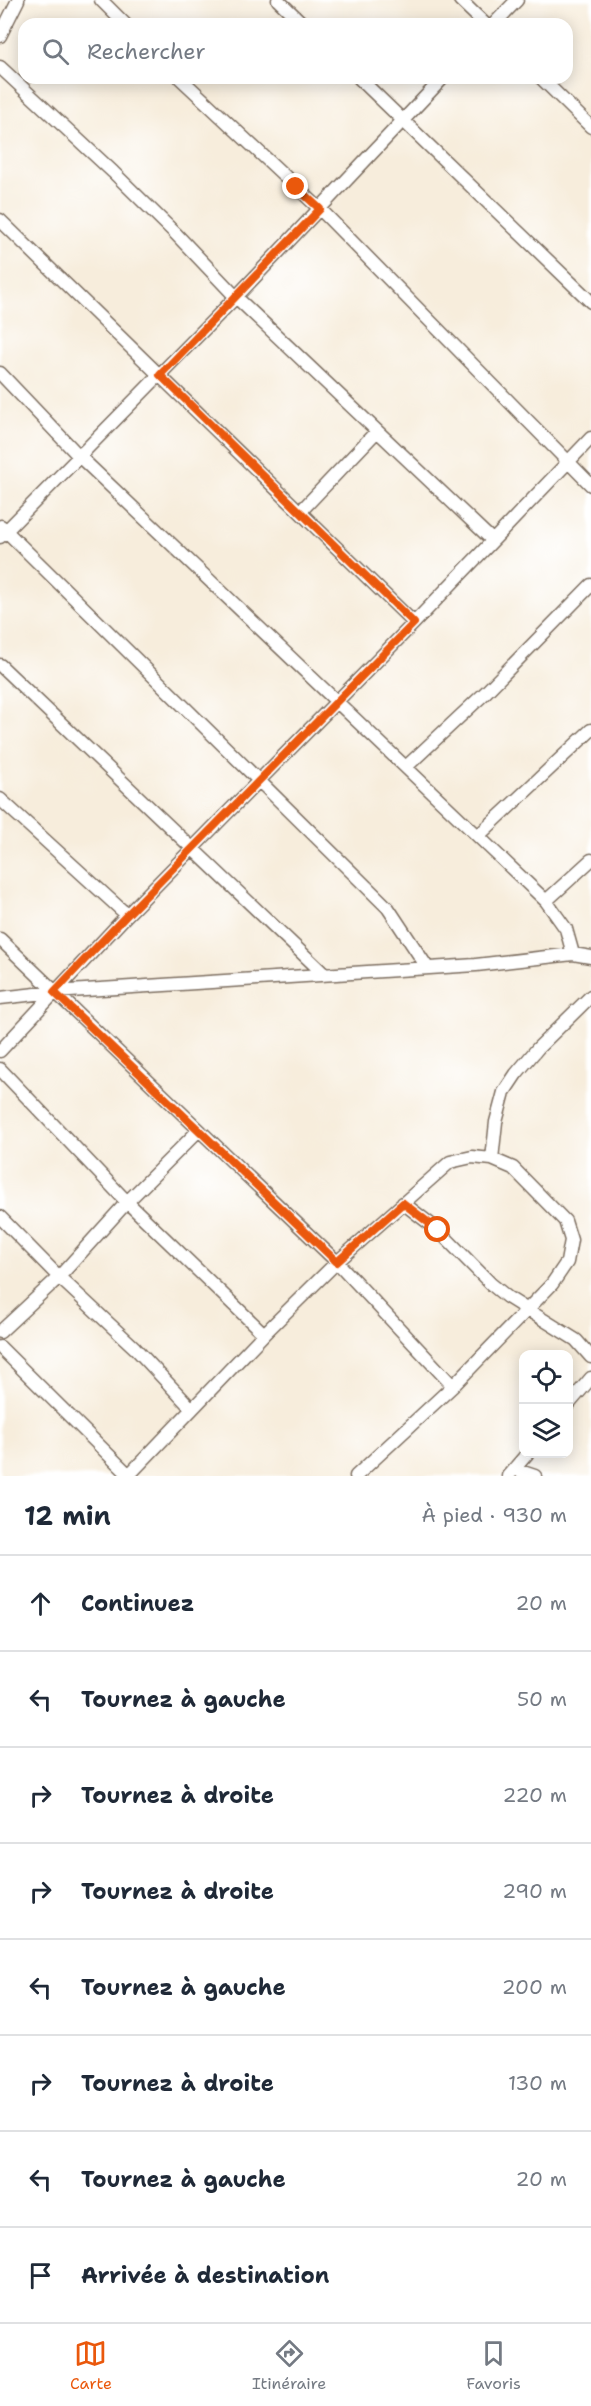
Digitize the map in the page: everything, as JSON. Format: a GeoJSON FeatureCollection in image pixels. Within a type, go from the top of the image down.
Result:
{"type":"FeatureCollection","features":[{"type":"Feature","properties":{"kind":"street"},"geometry":{"type":"LineString","coordinates":[[0,36],[18,0]]}},
{"type":"Feature","properties":{"kind":"street"},"geometry":{"type":"LineString","coordinates":[[101,0],[119,18]]}},
{"type":"Feature","properties":{"kind":"street"},"geometry":{"type":"LineString","coordinates":[[278,0],[297,18]]}},
{"type":"Feature","properties":{"kind":"street"},"geometry":{"type":"LineString","coordinates":[[460,0],[479,18]]}},
{"type":"Feature","properties":{"kind":"street"},"geometry":{"type":"LineString","coordinates":[[500,18],[517,0]]}},
{"type":"Feature","properties":{"kind":"street"},"geometry":{"type":"LineString","coordinates":[[0,68],[113,172],[175,232],[236,297],[492,540]]}},
{"type":"Feature","properties":{"kind":"street"},"geometry":{"type":"LineString","coordinates":[[186,84],[320,209],[591,485]]}},
{"type":"Feature","properties":{"kind":"street"},"geometry":{"type":"LineString","coordinates":[[365,84],[591,302]]}},
{"type":"Feature","properties":{"kind":"street"},"geometry":{"type":"LineString","coordinates":[[427,967],[388,908],[260,779],[2,531],[236,297],[437,84]]}},
{"type":"Feature","properties":{"kind":"street"},"geometry":{"type":"LineString","coordinates":[[547,84],[591,127]]}},
{"type":"Feature","properties":{"kind":"street"},"geometry":{"type":"LineString","coordinates":[[0,220],[414,623]]}},
{"type":"Feature","properties":{"kind":"street"},"geometry":{"type":"LineString","coordinates":[[0,374],[79,456],[546,901],[566,929],[573,954]]}},
{"type":"Feature","properties":{"kind":"street"},"geometry":{"type":"LineString","coordinates":[[300,512],[377,431]]}},
{"type":"Feature","properties":{"kind":"street"},"geometry":{"type":"LineString","coordinates":[[0,1051],[127,915],[414,623],[591,438]]}},
{"type":"Feature","properties":{"kind":"street"},"geometry":{"type":"LineString","coordinates":[[406,767],[485,693],[591,585]]}},
{"type":"Feature","properties":{"kind":"street"},"geometry":{"type":"LineString","coordinates":[[0,665],[324,974]]}},
{"type":"Feature","properties":{"kind":"street"},"geometry":{"type":"LineString","coordinates":[[478,836],[591,730]]}},
{"type":"Feature","properties":{"kind":"street"},"geometry":{"type":"LineString","coordinates":[[0,799],[127,915]]}},
{"type":"Feature","properties":{"kind":"street"},"geometry":{"type":"LineString","coordinates":[[546,901],[591,860]]}},
{"type":"Feature","properties":{"kind":"street"},"geometry":{"type":"LineString","coordinates":[[0,939],[337,1262],[453,1386]]}},
{"type":"Feature","properties":{"kind":"street"},"geometry":{"type":"LineString","coordinates":[[0,998],[54,992],[476,965],[573,954],[591,957]]}},
{"type":"Feature","properties":{"kind":"street"},"geometry":{"type":"LineString","coordinates":[[492,1159],[496,1122],[504,1092],[538,1048],[591,996]]}},
{"type":"Feature","properties":{"kind":"street"},"geometry":{"type":"LineString","coordinates":[[0,1069],[126,1202],[264,1334]]}},
{"type":"Feature","properties":{"kind":"street"},"geometry":{"type":"LineString","coordinates":[[0,1332],[59,1277],[126,1202],[198,1131]]}},
{"type":"Feature","properties":{"kind":"street"},"geometry":{"type":"LineString","coordinates":[[0,1347],[129,1475],[264,1334],[337,1262],[450,1162],[472,1157],[492,1159],[513,1168],[565,1221],[571,1239],[567,1262],[552,1284],[529,1309],[453,1386],[356,1476]]}},
{"type":"Feature","properties":{"kind":"street"},"geometry":{"type":"LineString","coordinates":[[403,1203],[438,1230],[491,1284],[507,1297],[576,1340],[591,1357]]}},
{"type":"Feature","properties":{"kind":"street"},"geometry":{"type":"LineString","coordinates":[[0,1216],[59,1277],[135,1348],[192,1409]]}},
{"type":"Feature","properties":{"kind":"street"},"geometry":{"type":"LineString","coordinates":[[569,1404],[591,1378]]}},
{"type":"Feature","properties":{"kind":"street"},"geometry":{"type":"LineString","coordinates":[[511,1473],[524,1458]]}},
{"type":"Feature","properties":{"kind":"street"},"geometry":{"type":"LineString","coordinates":[[511,1473],[535,1476]]}},
{"type":"Feature","properties":{"kind":"route"},"geometry":{"type":"LineString","coordinates":[[296,187],[320,209],[160,375],[414,623],[54,992],[337,1262],[403,1203],[438,1230]]}}]}
